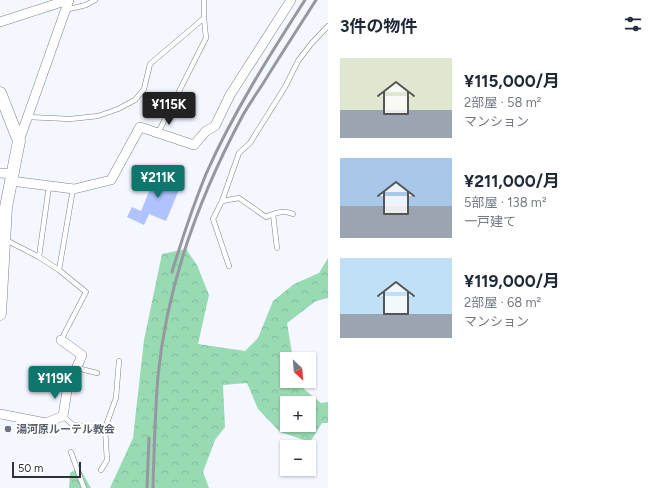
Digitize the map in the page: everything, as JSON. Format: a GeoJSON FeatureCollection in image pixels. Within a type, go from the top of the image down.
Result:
{"type":"FeatureCollection","features":[{"type":"Feature","properties":{"kind":"street"},"geometry":{"type":"LineString","coordinates":[[0,314],[6,207],[19,141],[68,0]]}},
{"type":"Feature","properties":{"kind":"street"},"geometry":{"type":"LineString","coordinates":[[0,22],[68,0]]}},
{"type":"Feature","properties":{"kind":"street"},"geometry":{"type":"LineString","coordinates":[[0,173],[12,178],[50,186],[74,189],[111,180],[140,127],[194,145],[206,131],[216,126],[230,95],[291,0]]}},
{"type":"Feature","properties":{"kind":"street"},"geometry":{"type":"LineString","coordinates":[[0,93],[19,141]]}},
{"type":"Feature","properties":{"kind":"street"},"geometry":{"type":"LineString","coordinates":[[0,414],[46,423],[63,416],[67,391],[82,355],[61,340]]}},
{"type":"Feature","properties":{"kind":"lane"},"geometry":{"type":"LineString","coordinates":[[65,10],[86,5],[94,0]]}},
{"type":"Feature","properties":{"kind":"lane"},"geometry":{"type":"LineString","coordinates":[[158,133],[206,38],[204,0]]}},
{"type":"Feature","properties":{"kind":"lane"},"geometry":{"type":"LineString","coordinates":[[28,117],[70,119],[98,116],[118,109],[135,100],[144,89],[150,64],[204,18]]}},
{"type":"Feature","properties":{"kind":"lane"},"geometry":{"type":"LineString","coordinates":[[229,266],[213,219],[222,201],[239,153],[254,137],[286,87],[298,61],[328,26]]}},
{"type":"Feature","properties":{"kind":"lane"},"geometry":{"type":"LineString","coordinates":[[40,257],[50,186]]}},
{"type":"Feature","properties":{"kind":"lane"},"geometry":{"type":"LineString","coordinates":[[59,270],[74,189]]}},
{"type":"Feature","properties":{"kind":"lane"},"geometry":{"type":"LineString","coordinates":[[222,201],[239,198],[266,216],[284,212],[293,214]]}},
{"type":"Feature","properties":{"kind":"lane"},"geometry":{"type":"LineString","coordinates":[[273,214],[277,248]]}},
{"type":"Feature","properties":{"kind":"lane"},"geometry":{"type":"LineString","coordinates":[[4,239],[40,257],[86,292],[61,340]]}},
{"type":"Feature","properties":{"kind":"lane"},"geometry":{"type":"LineString","coordinates":[[101,470],[107,460],[105,428],[116,398],[119,361]]}},
{"type":"Feature","properties":{"kind":"lane"},"geometry":{"type":"LineString","coordinates":[[77,368],[97,373]]}},
{"type":"Feature","properties":{"kind":"lane"},"geometry":{"type":"LineString","coordinates":[[63,416],[73,425],[105,428]]}},
{"type":"Feature","properties":{"kind":"lane"},"geometry":{"type":"LineString","coordinates":[[71,452],[84,488]]}},
{"type":"Feature","properties":{"kind":"green space"},"geometry":{"type":"Polygon","coordinates":[[[186,249],[197,265],[209,295],[198,344],[245,351],[258,338],[273,301],[294,284],[319,273],[328,258],[328,298],[316,301],[287,323],[292,352],[280,352],[280,388],[304,388],[312,396],[280,396],[280,432],[258,409],[247,383],[223,385],[225,427],[215,440],[203,472],[209,488],[110,488],[133,438],[144,340],[162,254],[186,249]]]}},
{"type":"Feature","properties":{"kind":"green space"},"geometry":{"type":"Polygon","coordinates":[[[316,399],[321,403],[328,402],[328,423],[322,423],[311,440],[304,440],[280,432],[316,432],[316,399]]]}},
{"type":"Feature","properties":{"kind":"green space"},"geometry":{"type":"Polygon","coordinates":[[[79,467],[91,488],[69,488],[70,473],[79,467]]]}},
{"type":"Feature","properties":{"kind":"building"},"geometry":{"type":"Polygon","coordinates":[[[158,170],[183,180],[166,221],[149,214],[144,225],[127,217],[132,207],[141,211],[158,170]]]}},
{"type":"Feature","properties":{"kind":"railway"},"geometry":{"type":"LineString","coordinates":[[172,272],[197,198],[217,151],[252,85],[305,0]]}},
{"type":"Feature","properties":{"kind":"railway"},"geometry":{"type":"LineString","coordinates":[[153,488],[157,390],[162,342],[169,308],[188,241],[227,145],[250,103],[316,0]]}},
{"type":"Feature","properties":{"kind":"railway"},"geometry":{"type":"LineString","coordinates":[[147,488],[149,438]]}},
{"type":"Feature","properties":{"kind":"place","name":"湯河原ルーテル教会"},"geometry":{"type":"Point","coordinates":[8,429]}}]}
